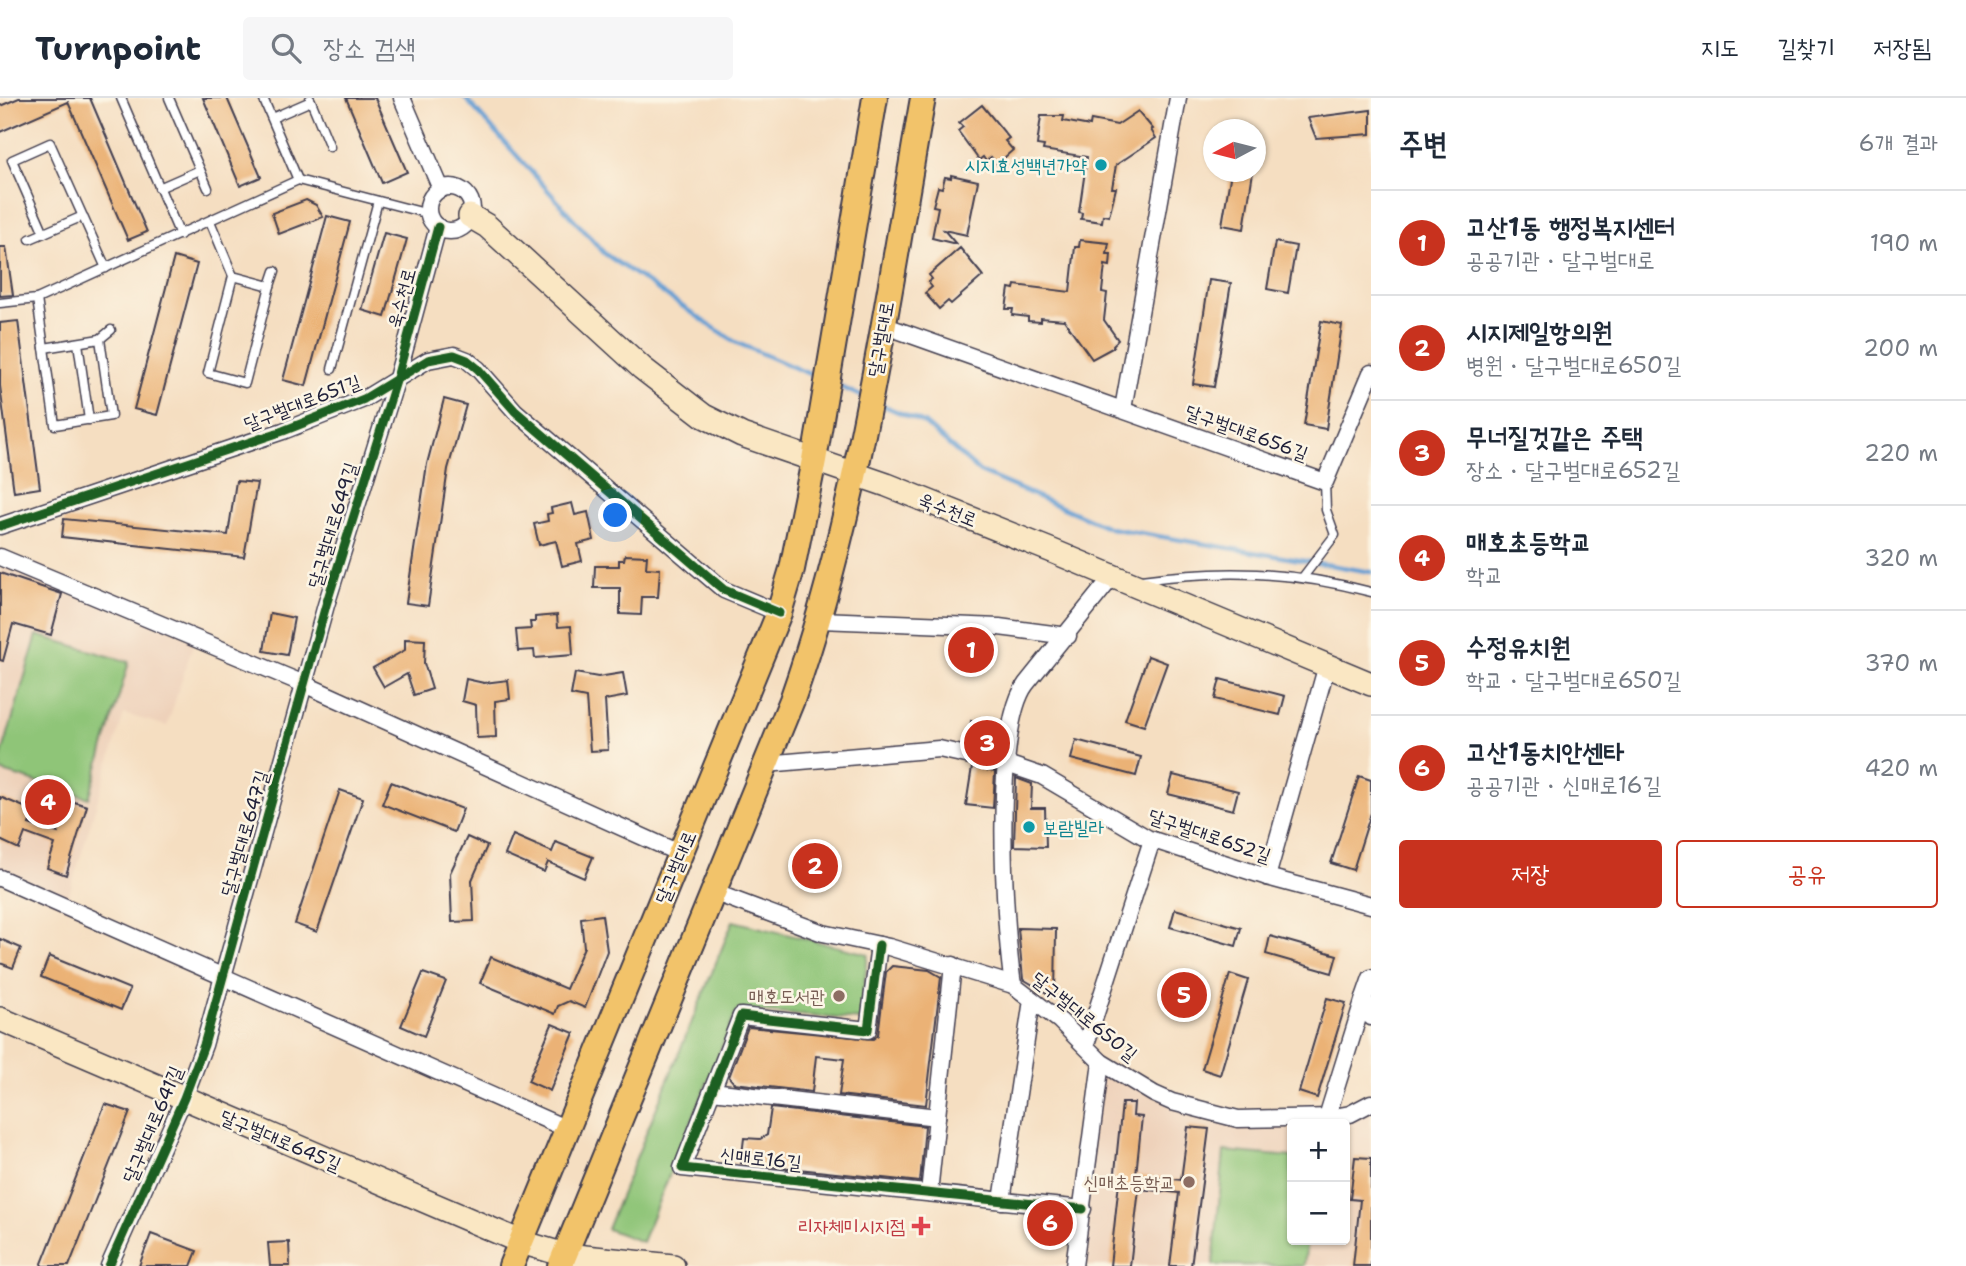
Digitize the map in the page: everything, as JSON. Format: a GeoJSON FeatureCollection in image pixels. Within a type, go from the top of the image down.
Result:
{"type":"FeatureCollection","features":[{"type":"Feature","properties":{"kind":"main road","name":"달구벌대로"},"geometry":{"type":"LineString","coordinates":[[511,1266],[779,613],[792,569],[814,460],[875,98]]}},
{"type":"Feature","properties":{"kind":"main road","name":"달구벌대로"},"geometry":{"type":"LineString","coordinates":[[562,1260],[766,764],[820,620],[854,474],[923,98]]}},
{"type":"Feature","properties":{"kind":"main road","name":"욱수천로"},"geometry":{"type":"LineString","coordinates":[[470,216],[487,226],[687,406],[742,435],[854,474],[1371,684]]}},
{"type":"Feature","properties":{"kind":"main road","name":"달구벌대로645길"},"geometry":{"type":"LineString","coordinates":[[0,1019],[562,1260],[673,1266]]}},
{"type":"Feature","properties":{"kind":"street"},"geometry":{"type":"LineString","coordinates":[[402,98],[441,189]]}},
{"type":"Feature","properties":{"kind":"street"},"geometry":{"type":"LineString","coordinates":[[1122,409],[1178,98]]}},
{"type":"Feature","properties":{"kind":"street"},"geometry":{"type":"LineString","coordinates":[[451,187],[464,192],[471,204],[470,216],[459,229],[434,221],[429,202],[441,189],[451,187]]}},
{"type":"Feature","properties":{"kind":"street","name":"욱수천로"},"geometry":{"type":"LineString","coordinates":[[397,378],[434,221]]}},
{"type":"Feature","properties":{"kind":"street","name":"달구벌대로656길"},"geometry":{"type":"LineString","coordinates":[[883,325],[1325,482],[1371,373]]}},
{"type":"Feature","properties":{"kind":"street","name":"달구벌대로651길"},"geometry":{"type":"LineString","coordinates":[[0,526],[283,431],[364,399],[440,356],[467,360],[515,411],[724,590],[779,613]]}},
{"type":"Feature","properties":{"kind":"street","name":"달구벌대로649길"},"geometry":{"type":"LineString","coordinates":[[304,684],[397,378]]}},
{"type":"Feature","properties":{"kind":"street"},"geometry":{"type":"LineString","coordinates":[[0,557],[304,684],[681,854]]}},
{"type":"Feature","properties":{"kind":"street"},"geometry":{"type":"LineString","coordinates":[[1007,764],[1020,693],[1118,580]]}},
{"type":"Feature","properties":{"kind":"street"},"geometry":{"type":"LineString","coordinates":[[820,620],[999,627],[1068,636]]}},
{"type":"Feature","properties":{"kind":"street"},"geometry":{"type":"LineString","coordinates":[[1267,877],[1327,665]]}},
{"type":"Feature","properties":{"kind":"street","name":"달구벌대로647길"},"geometry":{"type":"LineString","coordinates":[[220,985],[304,684]]}},
{"type":"Feature","properties":{"kind":"street","name":"달구벌대로652길"},"geometry":{"type":"LineString","coordinates":[[766,764],[939,749],[1007,764],[1042,776],[1152,840],[1267,877],[1371,905]]}},
{"type":"Feature","properties":{"kind":"street","name":"달구벌대로650길"},"geometry":{"type":"LineString","coordinates":[[1007,764],[1004,830],[1013,985]]}},
{"type":"Feature","properties":{"kind":"street"},"geometry":{"type":"LineString","coordinates":[[1086,1044],[1152,840]]}},
{"type":"Feature","properties":{"kind":"street"},"geometry":{"type":"LineString","coordinates":[[0,878],[220,985],[567,1129]]}},
{"type":"Feature","properties":{"kind":"street","name":"달구벌대로650길"},"geometry":{"type":"LineString","coordinates":[[713,892],[823,933],[953,965],[1013,985],[1086,1044],[1101,1062],[1154,1094],[1238,1119],[1327,1117],[1350,1114],[1371,1103]]}},
{"type":"Feature","properties":{"kind":"street","name":"신매로16길"},"geometry":{"type":"LineString","coordinates":[[879,945],[868,1030],[741,1016],[682,1168],[1083,1209]]}},
{"type":"Feature","properties":{"kind":"street"},"geometry":{"type":"LineString","coordinates":[[929,1193],[953,965]]}},
{"type":"Feature","properties":{"kind":"street"},"geometry":{"type":"LineString","coordinates":[[1327,1117],[1371,978]]}},
{"type":"Feature","properties":{"kind":"street","name":"달구벌대로641길"},"geometry":{"type":"LineString","coordinates":[[109,1266],[184,1098],[204,1045],[220,985]]}},
{"type":"Feature","properties":{"kind":"street"},"geometry":{"type":"LineString","coordinates":[[1364,998],[1371,1017]]}},
{"type":"Feature","properties":{"kind":"street"},"geometry":{"type":"LineString","coordinates":[[1002,1201],[1032,1000]]}},
{"type":"Feature","properties":{"kind":"street"},"geometry":{"type":"LineString","coordinates":[[1074,1266],[1101,1062]]}},
{"type":"Feature","properties":{"kind":"street"},"geometry":{"type":"LineString","coordinates":[[712,1091],[937,1117]]}},
{"type":"Feature","properties":{"kind":"lane"},"geometry":{"type":"LineString","coordinates":[[121,98],[180,235]]}},
{"type":"Feature","properties":{"kind":"lane"},"geometry":{"type":"LineString","coordinates":[[169,98],[208,188]]}},
{"type":"Feature","properties":{"kind":"lane"},"geometry":{"type":"LineString","coordinates":[[263,98],[298,180]]}},
{"type":"Feature","properties":{"kind":"lane"},"geometry":{"type":"LineString","coordinates":[[272,118],[311,100],[330,147]]}},
{"type":"Feature","properties":{"kind":"lane"},"geometry":{"type":"LineString","coordinates":[[44,233],[12,160],[50,143],[106,268]]}},
{"type":"Feature","properties":{"kind":"lane"},"geometry":{"type":"LineString","coordinates":[[159,187],[200,170]]}},
{"type":"Feature","properties":{"kind":"lane"},"geometry":{"type":"LineString","coordinates":[[0,303],[37,299],[298,180],[378,201],[434,221]]}},
{"type":"Feature","properties":{"kind":"lane"},"geometry":{"type":"LineString","coordinates":[[332,369],[378,201]]}},
{"type":"Feature","properties":{"kind":"lane"},"geometry":{"type":"LineString","coordinates":[[30,239],[83,216]]}},
{"type":"Feature","properties":{"kind":"lane"},"geometry":{"type":"LineString","coordinates":[[210,221],[233,276],[208,373],[245,383],[275,271]]}},
{"type":"Feature","properties":{"kind":"lane"},"geometry":{"type":"LineString","coordinates":[[233,276],[270,286]]}},
{"type":"Feature","properties":{"kind":"lane"},"geometry":{"type":"LineString","coordinates":[[37,299],[55,425],[111,416],[100,340]]}},
{"type":"Feature","properties":{"kind":"lane"},"geometry":{"type":"LineString","coordinates":[[44,348],[100,340],[111,330]]}},
{"type":"Feature","properties":{"kind":"lane"},"geometry":{"type":"LineString","coordinates":[[78,343],[89,420]]}},
{"type":"Feature","properties":{"kind":"lane"},"geometry":{"type":"LineString","coordinates":[[1303,577],[1335,535],[1326,510],[1325,482]]}},
{"type":"Feature","properties":{"kind":"lane","name":"욱수천로"},"geometry":{"type":"LineString","coordinates":[[1118,580],[1248,571],[1303,577],[1371,593]]}},
{"type":"Feature","properties":{"kind":"shaded area"},"geometry":{"type":"Polygon","coordinates":[[[0,557],[195,638],[167,726],[124,714],[65,907],[0,878],[0,557]]]}},
{"type":"Feature","properties":{"kind":"shaded area","name":"신매초등학교"},"geometry":{"type":"Polygon","coordinates":[[[1101,1062],[1220,1115],[1334,1117],[1371,1103],[1371,1266],[1074,1266],[1101,1062]]]}},
{"type":"Feature","properties":{"kind":"green space"},"geometry":{"type":"Polygon","coordinates":[[[37,635],[129,662],[89,798],[0,771],[0,761],[37,635]]]}},
{"type":"Feature","properties":{"kind":"green space"},"geometry":{"type":"Polygon","coordinates":[[[733,921],[868,954],[860,1020],[737,1010],[642,1242],[607,1229],[733,921]]]}},
{"type":"Feature","properties":{"kind":"green space"},"geometry":{"type":"Polygon","coordinates":[[[1224,1151],[1287,1157],[1287,1245],[1306,1245],[1304,1266],[1213,1265],[1224,1151]]]}},
{"type":"Feature","properties":{"kind":"building"},"geometry":{"type":"Polygon","coordinates":[[[19,98],[90,98],[147,232],[128,240],[68,102],[0,132],[0,106],[19,98]]]}},
{"type":"Feature","properties":{"kind":"building"},"geometry":{"type":"Polygon","coordinates":[[[203,98],[227,98],[261,177],[240,186],[203,98]]]}},
{"type":"Feature","properties":{"kind":"building"},"geometry":{"type":"Polygon","coordinates":[[[346,98],[375,98],[407,172],[382,183],[346,98]]]}},
{"type":"Feature","properties":{"kind":"building","name":"시지효성백년가약"},"geometry":{"type":"Polygon","coordinates":[[[982,105],[1009,138],[1005,141],[1013,150],[997,164],[991,157],[986,161],[983,157],[979,160],[958,131],[963,127],[959,123],[982,105]]]}},
{"type":"Feature","properties":{"kind":"building"},"geometry":{"type":"Polygon","coordinates":[[[1371,110],[1371,134],[1316,138],[1308,118],[1371,110]]]}},
{"type":"Feature","properties":{"kind":"building","name":"시지효성백년가약"},"geometry":{"type":"Polygon","coordinates":[[[1138,111],[1153,129],[1151,130],[1156,138],[1116,165],[1112,188],[1116,188],[1109,216],[1103,215],[1102,222],[1081,219],[1082,213],[1079,212],[1087,157],[1043,150],[1044,146],[1037,145],[1041,116],[1064,116],[1063,121],[1090,126],[1091,120],[1117,125],[1138,111]]]}},
{"type":"Feature","properties":{"kind":"building","name":"시지효성백년가약"},"geometry":{"type":"Polygon","coordinates":[[[951,175],[978,181],[967,235],[944,230],[956,244],[932,238],[938,207],[933,206],[938,187],[942,188],[945,177],[951,178],[951,175]]]}},
{"type":"Feature","properties":{"kind":"building"},"geometry":{"type":"Polygon","coordinates":[[[1229,182],[1251,182],[1244,229],[1222,225],[1229,182]]]}},
{"type":"Feature","properties":{"kind":"building"},"geometry":{"type":"Polygon","coordinates":[[[306,200],[316,205],[323,217],[279,234],[272,213],[306,200]]]}},
{"type":"Feature","properties":{"kind":"building"},"geometry":{"type":"Polygon","coordinates":[[[327,216],[350,222],[306,386],[283,380],[327,216]]]}},
{"type":"Feature","properties":{"kind":"building"},"geometry":{"type":"Polygon","coordinates":[[[384,233],[407,239],[385,317],[362,310],[384,233]]]}},
{"type":"Feature","properties":{"kind":"building"},"geometry":{"type":"Polygon","coordinates":[[[1080,240],[1109,243],[1107,254],[1111,254],[1110,266],[1105,265],[1102,292],[1107,293],[1104,320],[1118,340],[1114,347],[1092,359],[1064,320],[1041,318],[1041,322],[1028,321],[1028,317],[1012,315],[1013,309],[1006,309],[1009,288],[1014,289],[1015,285],[1070,292],[1075,247],[1079,247],[1080,240]]]}},
{"type":"Feature","properties":{"kind":"building"},"geometry":{"type":"Polygon","coordinates":[[[1275,242],[1296,246],[1288,293],[1267,289],[1275,242]]]}},
{"type":"Feature","properties":{"kind":"building"},"geometry":{"type":"Polygon","coordinates":[[[0,247],[6,247],[13,295],[0,296],[0,247]]]}},
{"type":"Feature","properties":{"kind":"building"},"geometry":{"type":"Polygon","coordinates":[[[960,248],[983,276],[951,304],[948,301],[939,309],[925,293],[932,287],[928,282],[932,279],[929,275],[960,248]]]}},
{"type":"Feature","properties":{"kind":"building"},"geometry":{"type":"Polygon","coordinates":[[[174,257],[197,264],[157,415],[134,409],[174,257]]]}},
{"type":"Feature","properties":{"kind":"building"},"geometry":{"type":"Polygon","coordinates":[[[1209,280],[1231,283],[1214,387],[1193,384],[1209,280]]]}},
{"type":"Feature","properties":{"kind":"building"},"geometry":{"type":"Polygon","coordinates":[[[18,321],[40,488],[14,492],[0,386],[0,323],[18,321]]]}},
{"type":"Feature","properties":{"kind":"building"},"geometry":{"type":"Polygon","coordinates":[[[1321,321],[1342,325],[1326,429],[1304,425],[1321,321]]]}},
{"type":"Feature","properties":{"kind":"building"},"geometry":{"type":"Polygon","coordinates":[[[444,399],[466,405],[448,469],[428,606],[406,603],[427,464],[444,399]]]}},
{"type":"Feature","properties":{"kind":"building"},"geometry":{"type":"Polygon","coordinates":[[[236,481],[257,483],[244,557],[62,537],[64,519],[228,535],[236,481]]]}},
{"type":"Feature","properties":{"kind":"building"},"geometry":{"type":"Polygon","coordinates":[[[572,503],[575,515],[588,512],[594,540],[578,544],[582,561],[562,566],[556,541],[539,545],[534,524],[548,521],[547,514],[552,513],[551,508],[572,503]]]}},
{"type":"Feature","properties":{"kind":"building"},"geometry":{"type":"Polygon","coordinates":[[[625,555],[647,556],[646,568],[660,569],[658,597],[642,597],[641,615],[620,614],[620,588],[594,588],[595,566],[619,566],[619,560],[624,560],[625,555]]]}},
{"type":"Feature","properties":{"kind":"building"},"geometry":{"type":"Polygon","coordinates":[[[0,573],[62,594],[51,635],[13,624],[3,661],[0,660],[0,573]]]}},
{"type":"Feature","properties":{"kind":"building"},"geometry":{"type":"Polygon","coordinates":[[[270,613],[294,618],[287,655],[264,651],[270,613]]]}},
{"type":"Feature","properties":{"kind":"building"},"geometry":{"type":"Polygon","coordinates":[[[557,615],[558,627],[571,626],[573,655],[535,658],[534,650],[518,651],[516,630],[531,629],[530,622],[535,622],[535,617],[557,615]]]}},
{"type":"Feature","properties":{"kind":"building"},"geometry":{"type":"Polygon","coordinates":[[[405,639],[425,640],[424,663],[432,689],[414,695],[407,674],[384,687],[373,668],[405,650],[405,639]]]}},
{"type":"Feature","properties":{"kind":"building"},"geometry":{"type":"Polygon","coordinates":[[[1148,656],[1167,663],[1144,726],[1125,720],[1148,656]]]}},
{"type":"Feature","properties":{"kind":"building"},"geometry":{"type":"Polygon","coordinates":[[[575,673],[598,677],[623,673],[627,696],[605,700],[608,750],[590,751],[586,698],[571,695],[575,673]]]}},
{"type":"Feature","properties":{"kind":"building"},"geometry":{"type":"Polygon","coordinates":[[[466,679],[484,683],[508,680],[510,699],[495,701],[496,737],[477,738],[476,705],[462,701],[466,679]]]}},
{"type":"Feature","properties":{"kind":"building"},"geometry":{"type":"Polygon","coordinates":[[[1220,679],[1285,696],[1280,715],[1215,699],[1220,679]]]}},
{"type":"Feature","properties":{"kind":"building"},"geometry":{"type":"Polygon","coordinates":[[[971,721],[1000,731],[997,751],[968,745],[971,721]]]}},
{"type":"Feature","properties":{"kind":"building"},"geometry":{"type":"Polygon","coordinates":[[[1076,740],[1141,757],[1136,776],[1071,759],[1076,740]]]}},
{"type":"Feature","properties":{"kind":"building"},"geometry":{"type":"Polygon","coordinates":[[[972,767],[995,772],[993,808],[966,805],[972,767]]]}},
{"type":"Feature","properties":{"kind":"building"},"geometry":{"type":"Polygon","coordinates":[[[1173,775],[1238,791],[1233,810],[1168,794],[1173,775]]]}},
{"type":"Feature","properties":{"kind":"building"},"geometry":{"type":"Polygon","coordinates":[[[1359,776],[1371,780],[1371,813],[1353,870],[1331,863],[1359,776]]]}},
{"type":"Feature","properties":{"kind":"building","name":"보람빌라"},"geometry":{"type":"Polygon","coordinates":[[[1016,778],[1032,784],[1031,808],[1045,808],[1046,847],[1014,846],[1016,778]]]}},
{"type":"Feature","properties":{"kind":"building"},"geometry":{"type":"Polygon","coordinates":[[[391,782],[463,809],[454,832],[382,804],[391,782]]]}},
{"type":"Feature","properties":{"kind":"building"},"geometry":{"type":"Polygon","coordinates":[[[340,790],[363,798],[317,932],[295,924],[340,790]]]}},
{"type":"Feature","properties":{"kind":"building"},"geometry":{"type":"Polygon","coordinates":[[[0,797],[34,811],[29,824],[58,833],[68,800],[87,806],[66,875],[47,868],[55,844],[25,833],[19,849],[0,840],[0,797]]]}},
{"type":"Feature","properties":{"kind":"building"},"geometry":{"type":"Polygon","coordinates":[[[513,835],[552,852],[556,842],[593,857],[584,878],[548,862],[544,872],[505,855],[513,835]]]}},
{"type":"Feature","properties":{"kind":"building"},"geometry":{"type":"Polygon","coordinates":[[[467,837],[487,846],[472,880],[474,921],[452,922],[450,873],[467,837]]]}},
{"type":"Feature","properties":{"kind":"building"},"geometry":{"type":"Polygon","coordinates":[[[1175,909],[1241,928],[1236,946],[1170,927],[1175,909]]]}},
{"type":"Feature","properties":{"kind":"building"},"geometry":{"type":"Polygon","coordinates":[[[602,915],[607,951],[585,1008],[569,1001],[558,1006],[555,1014],[480,983],[491,957],[566,989],[584,947],[581,918],[602,915]]]}},
{"type":"Feature","properties":{"kind":"building"},"geometry":{"type":"Polygon","coordinates":[[[1018,928],[1056,929],[1055,998],[1023,979],[1018,928]]]}},
{"type":"Feature","properties":{"kind":"building"},"geometry":{"type":"Polygon","coordinates":[[[1270,936],[1337,955],[1332,973],[1266,954],[1270,936]]]}},
{"type":"Feature","properties":{"kind":"building"},"geometry":{"type":"Polygon","coordinates":[[[0,939],[21,948],[13,968],[0,963],[0,939]]]}},
{"type":"Feature","properties":{"kind":"building"},"geometry":{"type":"Polygon","coordinates":[[[49,956],[130,989],[121,1010],[41,977],[49,956]]]}},
{"type":"Feature","properties":{"kind":"building"},"geometry":{"type":"Polygon","coordinates":[[[892,966],[929,970],[941,977],[926,1105],[839,1095],[844,1059],[816,1056],[812,1092],[734,1083],[729,1077],[748,1027],[873,1039],[878,1035],[886,972],[892,966]]]}},
{"type":"Feature","properties":{"kind":"building"},"geometry":{"type":"Polygon","coordinates":[[[423,973],[446,981],[424,1036],[401,1026],[423,973]]]}},
{"type":"Feature","properties":{"kind":"building"},"geometry":{"type":"Polygon","coordinates":[[[1230,974],[1248,980],[1220,1075],[1202,1069],[1230,974]]]}},
{"type":"Feature","properties":{"kind":"building"},"geometry":{"type":"Polygon","coordinates":[[[1327,998],[1346,1003],[1317,1098],[1299,1092],[1327,998]]]}},
{"type":"Feature","properties":{"kind":"building"},"geometry":{"type":"Polygon","coordinates":[[[552,1024],[574,1033],[550,1091],[528,1081],[552,1024]]]}},
{"type":"Feature","properties":{"kind":"building"},"geometry":{"type":"Polygon","coordinates":[[[1122,1103],[1134,1103],[1133,1116],[1142,1117],[1136,1175],[1181,1180],[1188,1127],[1209,1129],[1191,1266],[1170,1266],[1179,1193],[1139,1189],[1130,1266],[1110,1266],[1119,1182],[1114,1182],[1122,1103]]]}},
{"type":"Feature","properties":{"kind":"building"},"geometry":{"type":"Polygon","coordinates":[[[105,1104],[130,1112],[69,1266],[41,1266],[105,1104]]]}},
{"type":"Feature","properties":{"kind":"building"},"geometry":{"type":"Polygon","coordinates":[[[771,1108],[925,1126],[920,1182],[741,1163],[744,1138],[760,1139],[767,1135],[771,1108]]]}},
{"type":"Feature","properties":{"kind":"building"},"geometry":{"type":"Polygon","coordinates":[[[1355,1157],[1371,1158],[1371,1266],[1353,1266],[1360,1200],[1350,1199],[1355,1157]]]}},
{"type":"Feature","properties":{"kind":"building"},"geometry":{"type":"Polygon","coordinates":[[[151,1234],[197,1251],[191,1266],[139,1266],[151,1234]]]}},
{"type":"Feature","properties":{"kind":"building"},"geometry":{"type":"Polygon","coordinates":[[[289,1242],[290,1266],[270,1266],[268,1243],[289,1242]]]}},
{"type":"Feature","properties":{"kind":"waterway"},"geometry":{"type":"LineString","coordinates":[[465,98],[605,254],[735,342],[821,379]]}},
{"type":"Feature","properties":{"kind":"waterway"},"geometry":{"type":"LineString","coordinates":[[836,385],[863,397]]}},
{"type":"Feature","properties":{"kind":"waterway"},"geometry":{"type":"LineString","coordinates":[[877,403],[924,423],[980,472],[1110,528],[1371,572]]}},
{"type":"Feature","properties":{"kind":"cycle path"},"geometry":{"type":"LineString","coordinates":[[109,1266],[184,1098],[204,1045],[326,605],[397,378],[438,227]]}},
{"type":"Feature","properties":{"kind":"cycle path"},"geometry":{"type":"LineString","coordinates":[[0,526],[283,431],[364,399],[428,360],[454,355],[467,360],[478,369],[515,411],[724,590],[779,613]]}},
{"type":"Feature","properties":{"kind":"cycle path"},"geometry":{"type":"LineString","coordinates":[[879,945],[868,1030],[741,1016],[682,1168],[1083,1209]]}},
{"type":"Feature","properties":{"kind":"place","name":"시지효성백년가약"},"geometry":{"type":"Point","coordinates":[1101,165]}},
{"type":"Feature","properties":{"kind":"place","name":"고산1동 행정복지센터"},"geometry":{"type":"Point","coordinates":[971,650]}},
{"type":"Feature","properties":{"kind":"place","name":"무너질것같은 주택"},"geometry":{"type":"Point","coordinates":[987,743]}},
{"type":"Feature","properties":{"kind":"place","name":"매호초등학교"},"geometry":{"type":"Point","coordinates":[48,802]}},
{"type":"Feature","properties":{"kind":"place","name":"보람빌라"},"geometry":{"type":"Point","coordinates":[1029,827]}},
{"type":"Feature","properties":{"kind":"place","name":"시지제일항의원"},"geometry":{"type":"Point","coordinates":[815,866]}},
{"type":"Feature","properties":{"kind":"place","name":"수정유치원"},"geometry":{"type":"Point","coordinates":[1184,995]}},
{"type":"Feature","properties":{"kind":"place","name":"매호도서관"},"geometry":{"type":"Point","coordinates":[839,996]}},
{"type":"Feature","properties":{"kind":"place","name":"신매초등학교"},"geometry":{"type":"Point","coordinates":[1189,1182]}},
{"type":"Feature","properties":{"kind":"place","name":"고산1동치안센타"},"geometry":{"type":"Point","coordinates":[1050,1223]}},
{"type":"Feature","properties":{"kind":"place","name":"리자체미시지점"},"geometry":{"type":"Point","coordinates":[921,1226]}}]}
